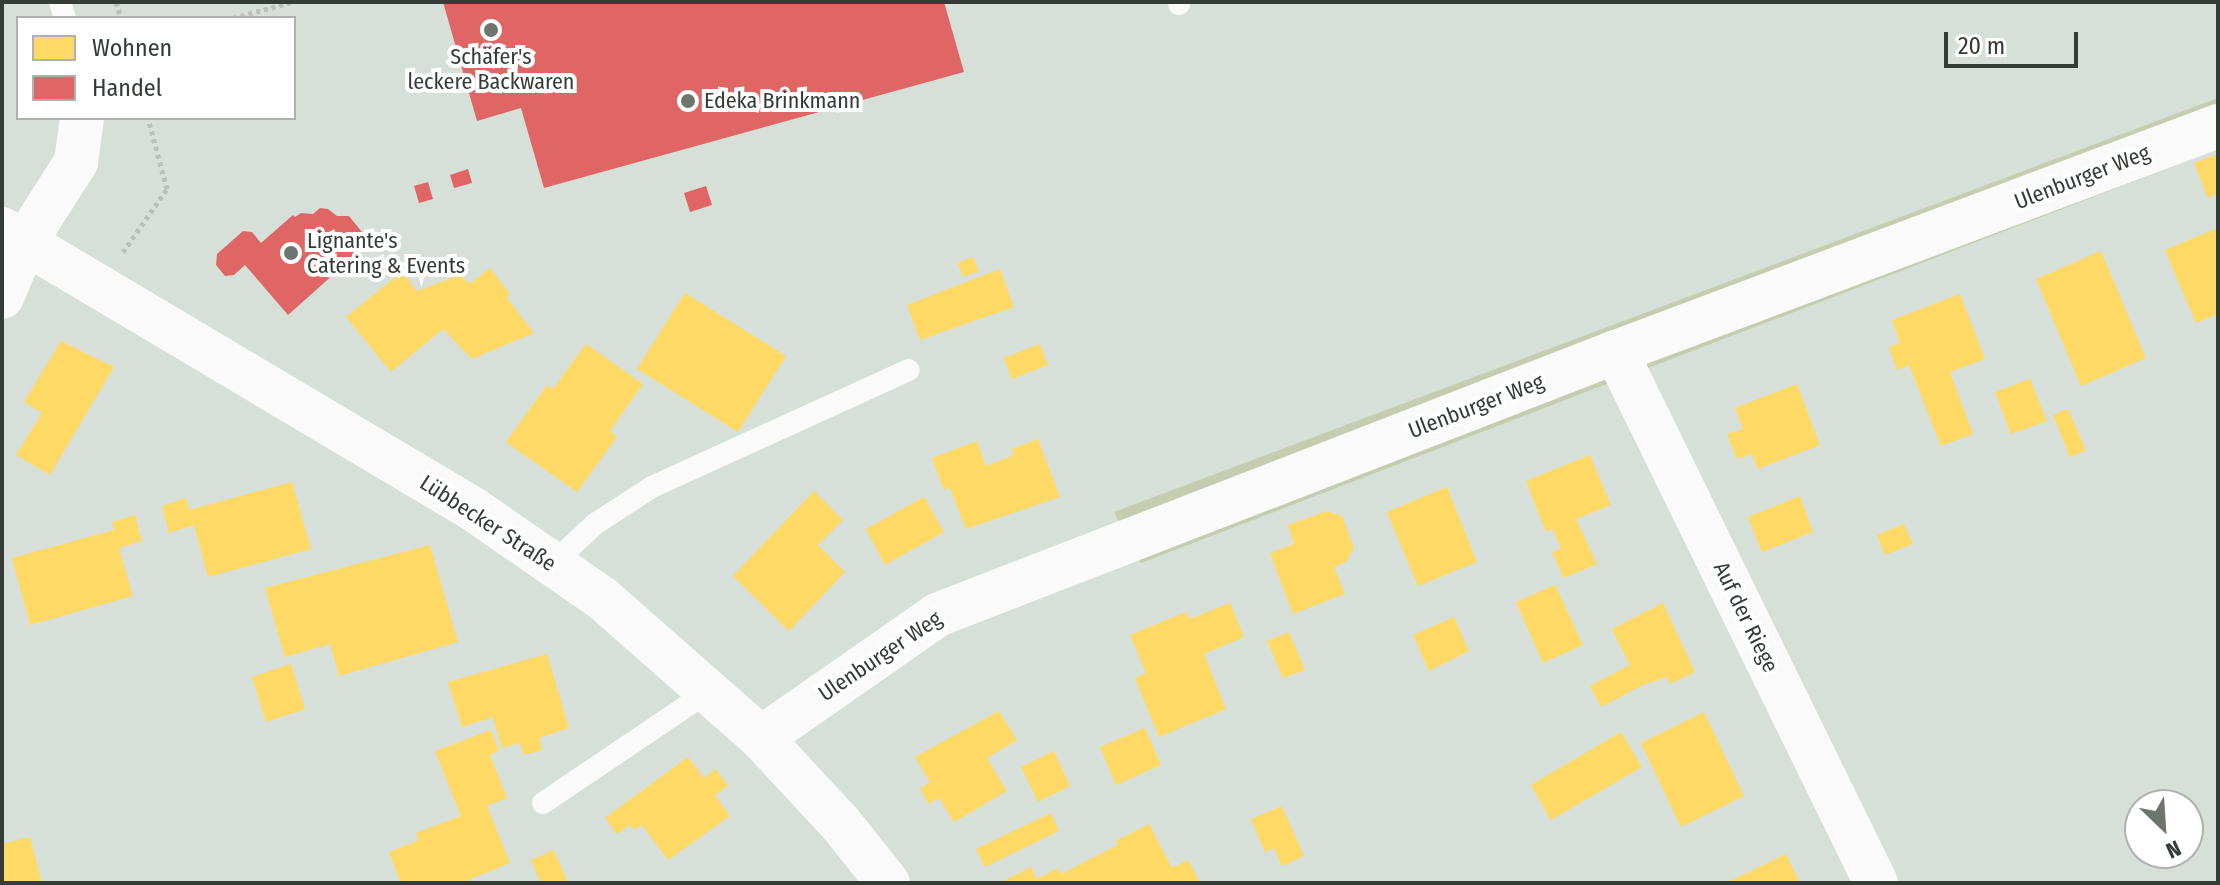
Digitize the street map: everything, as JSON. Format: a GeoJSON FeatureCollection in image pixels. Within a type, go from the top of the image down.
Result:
{"type":"FeatureCollection","features":[{"type":"Feature","properties":{"kind":"street"},"geometry":{"type":"LineString","coordinates":[[2,297],[14,235],[76,162],[82,120]]}},
{"type":"Feature","properties":{"kind":"street","name":"Ulenburger Weg"},"geometry":{"type":"LineString","coordinates":[[761,738],[937,615],[1616,352],[2218,126]]}},
{"type":"Feature","properties":{"kind":"street","name":"Lübbecker Straße"},"geometry":{"type":"LineString","coordinates":[[14,235],[473,509],[603,599],[761,738],[841,824],[888,883]]}},
{"type":"Feature","properties":{"kind":"street","name":"Auf der Riege"},"geometry":{"type":"LineString","coordinates":[[1616,352],[1876,883]]}},
{"type":"Feature","properties":{"kind":"lane"},"geometry":{"type":"LineString","coordinates":[[552,564],[595,524],[652,487],[909,370]]}},
{"type":"Feature","properties":{"kind":"lane"},"geometry":{"type":"LineString","coordinates":[[543,803],[709,691]]}},
{"type":"Feature","properties":{"kind":"path"},"geometry":{"type":"LineString","coordinates":[[240,16],[292,2]]}},
{"type":"Feature","properties":{"kind":"path"},"geometry":{"type":"LineString","coordinates":[[100,286],[167,189],[149,120]]}},
{"type":"Feature","properties":{"kind":"green space"},"geometry":{"type":"Polygon","coordinates":[[[2218,98],[2218,149],[1141,563],[1114,512],[2218,98]]]}},
{"type":"Feature","properties":{"kind":"building: Wohnen"},"geometry":{"type":"Polygon","coordinates":[[[2218,154],[2218,194],[2208,198],[2194,163],[2218,154]]]}},
{"type":"Feature","properties":{"kind":"building: Wohnen"},"geometry":{"type":"Polygon","coordinates":[[[2218,228],[2218,314],[2196,323],[2165,250],[2218,228]]]}},
{"type":"Feature","properties":{"kind":"building: Wohnen"},"geometry":{"type":"Polygon","coordinates":[[[2101,251],[2146,358],[2081,386],[2036,279],[2101,251]]]}},
{"type":"Feature","properties":{"kind":"building: Wohnen"},"geometry":{"type":"Polygon","coordinates":[[[973,257],[979,271],[963,277],[958,263],[973,257]]]}},
{"type":"Feature","properties":{"kind":"building: Wohnen"},"geometry":{"type":"Polygon","coordinates":[[[490,268],[510,294],[507,298],[534,333],[472,359],[443,329],[391,372],[346,317],[402,272],[417,291],[460,275],[470,284],[490,268]]]}},
{"type":"Feature","properties":{"kind":"building: Wohnen"},"geometry":{"type":"Polygon","coordinates":[[[1000,269],[1014,307],[920,340],[907,305],[1000,269]]]}},
{"type":"Feature","properties":{"kind":"building: Wohnen"},"geometry":{"type":"Polygon","coordinates":[[[685,293],[786,356],[738,432],[637,369],[685,293]]]}},
{"type":"Feature","properties":{"kind":"building: Wohnen"},"geometry":{"type":"Polygon","coordinates":[[[1960,294],[1985,359],[1950,372],[1973,434],[1941,446],[1909,365],[1897,370],[1889,347],[1900,343],[1892,320],[1960,294]]]}},
{"type":"Feature","properties":{"kind":"building: Wohnen"},"geometry":{"type":"Polygon","coordinates":[[[61,341],[114,367],[50,475],[16,455],[42,413],[24,402],[61,341]]]}},
{"type":"Feature","properties":{"kind":"building: Wohnen"},"geometry":{"type":"Polygon","coordinates":[[[586,344],[643,384],[610,431],[617,437],[577,492],[506,442],[547,385],[553,389],[586,344]]]}},
{"type":"Feature","properties":{"kind":"building: Wohnen"},"geometry":{"type":"Polygon","coordinates":[[[1040,344],[1048,365],[1012,379],[1004,358],[1040,344]]]}},
{"type":"Feature","properties":{"kind":"building: Wohnen"},"geometry":{"type":"Polygon","coordinates":[[[2030,379],[2047,421],[2011,434],[1995,392],[2030,379]]]}},
{"type":"Feature","properties":{"kind":"building: Wohnen"},"geometry":{"type":"Polygon","coordinates":[[[1797,384],[1820,445],[1758,469],[1752,454],[1737,459],[1727,434],[1743,429],[1735,408],[1797,384]]]}},
{"type":"Feature","properties":{"kind":"building: Wohnen"},"geometry":{"type":"Polygon","coordinates":[[[2068,409],[2086,450],[2070,457],[2053,415],[2068,409]]]}},
{"type":"Feature","properties":{"kind":"building: Wohnen"},"geometry":{"type":"Polygon","coordinates":[[[1038,439],[1060,497],[966,529],[950,488],[944,490],[932,458],[977,441],[986,466],[1014,455],[1012,449],[1038,439]]]}},
{"type":"Feature","properties":{"kind":"building: Wohnen"},"geometry":{"type":"Polygon","coordinates":[[[1590,455],[1611,505],[1576,519],[1597,564],[1564,578],[1552,552],[1561,549],[1553,529],[1546,532],[1526,481],[1590,455]]]}},
{"type":"Feature","properties":{"kind":"building: Wohnen"},"geometry":{"type":"Polygon","coordinates":[[[292,482],[311,549],[208,577],[194,525],[169,533],[162,506],[186,498],[189,510],[292,482]]]}},
{"type":"Feature","properties":{"kind":"building: Wohnen"},"geometry":{"type":"Polygon","coordinates":[[[1447,487],[1477,562],[1418,586],[1387,512],[1447,487]]]}},
{"type":"Feature","properties":{"kind":"building: Wohnen"},"geometry":{"type":"Polygon","coordinates":[[[814,491],[843,520],[818,545],[845,572],[789,631],[733,576],[814,491]]]}},
{"type":"Feature","properties":{"kind":"building: Wohnen"},"geometry":{"type":"Polygon","coordinates":[[[1800,496],[1813,532],[1762,552],[1748,517],[1800,496]]]}},
{"type":"Feature","properties":{"kind":"building: Wohnen"},"geometry":{"type":"Polygon","coordinates":[[[924,497],[944,532],[885,565],[866,529],[924,497]]]}},
{"type":"Feature","properties":{"kind":"building: Wohnen"},"geometry":{"type":"Polygon","coordinates":[[[1327,511],[1342,516],[1354,548],[1346,562],[1334,567],[1345,594],[1293,614],[1270,553],[1294,544],[1288,525],[1327,511]]]}},
{"type":"Feature","properties":{"kind":"building: Wohnen"},"geometry":{"type":"Polygon","coordinates":[[[135,515],[142,541],[119,548],[133,596],[30,625],[12,558],[114,530],[112,522],[135,515]]]}},
{"type":"Feature","properties":{"kind":"building: Wohnen"},"geometry":{"type":"Polygon","coordinates":[[[1904,524],[1913,544],[1885,555],[1877,535],[1904,524]]]}},
{"type":"Feature","properties":{"kind":"building: Wohnen"},"geometry":{"type":"Polygon","coordinates":[[[430,545],[458,642],[339,676],[330,644],[285,657],[265,588],[430,545]]]}},
{"type":"Feature","properties":{"kind":"building: Wohnen"},"geometry":{"type":"Polygon","coordinates":[[[1555,585],[1583,645],[1543,663],[1516,602],[1555,585]]]}},
{"type":"Feature","properties":{"kind":"building: Wohnen"},"geometry":{"type":"Polygon","coordinates":[[[1230,603],[1244,637],[1204,654],[1226,709],[1159,737],[1135,678],[1146,673],[1130,635],[1186,612],[1190,619],[1230,603]]]}},
{"type":"Feature","properties":{"kind":"building: Wohnen"},"geometry":{"type":"Polygon","coordinates":[[[1663,603],[1695,672],[1670,684],[1667,677],[1641,686],[1601,707],[1590,686],[1630,665],[1612,629],[1663,603]]]}},
{"type":"Feature","properties":{"kind":"building: Wohnen"},"geometry":{"type":"Polygon","coordinates":[[[1454,617],[1469,651],[1429,671],[1413,635],[1454,617]]]}},
{"type":"Feature","properties":{"kind":"building: Wohnen"},"geometry":{"type":"Polygon","coordinates":[[[1289,632],[1305,670],[1283,678],[1267,641],[1289,632]]]}},
{"type":"Feature","properties":{"kind":"building: Wohnen"},"geometry":{"type":"Polygon","coordinates":[[[547,654],[569,728],[539,738],[542,750],[524,755],[520,743],[502,748],[493,717],[462,727],[448,682],[547,654]]]}},
{"type":"Feature","properties":{"kind":"building: Wohnen"},"geometry":{"type":"Polygon","coordinates":[[[291,664],[305,709],[266,722],[252,677],[291,664]]]}},
{"type":"Feature","properties":{"kind":"building: Wohnen"},"geometry":{"type":"Polygon","coordinates":[[[999,711],[1017,740],[987,758],[1007,791],[954,822],[939,798],[929,804],[920,789],[930,782],[915,757],[999,711]]]}},
{"type":"Feature","properties":{"kind":"building: Wohnen"},"geometry":{"type":"Polygon","coordinates":[[[1704,712],[1744,796],[1681,827],[1641,743],[1704,712]]]}},
{"type":"Feature","properties":{"kind":"building: Wohnen"},"geometry":{"type":"Polygon","coordinates":[[[1145,728],[1161,765],[1116,785],[1100,747],[1145,728]]]}},
{"type":"Feature","properties":{"kind":"building: Wohnen"},"geometry":{"type":"Polygon","coordinates":[[[491,730],[499,751],[490,755],[507,798],[487,806],[510,863],[461,883],[401,883],[389,852],[419,840],[416,833],[461,816],[435,751],[491,730]]]}},
{"type":"Feature","properties":{"kind":"building: Wohnen"},"geometry":{"type":"Polygon","coordinates":[[[1621,732],[1642,767],[1551,820],[1531,785],[1621,732]]]}},
{"type":"Feature","properties":{"kind":"building: Wohnen"},"geometry":{"type":"Polygon","coordinates":[[[1054,751],[1070,786],[1038,802],[1021,767],[1054,751]]]}},
{"type":"Feature","properties":{"kind":"building: Wohnen"},"geometry":{"type":"Polygon","coordinates":[[[688,757],[704,778],[716,769],[728,786],[715,795],[730,816],[668,860],[642,825],[634,830],[630,825],[617,834],[605,818],[688,757]]]}},
{"type":"Feature","properties":{"kind":"building: Wohnen"},"geometry":{"type":"Polygon","coordinates":[[[1282,806],[1304,856],[1282,866],[1274,848],[1265,852],[1251,819],[1282,806]]]}},
{"type":"Feature","properties":{"kind":"building: Wohnen"},"geometry":{"type":"Polygon","coordinates":[[[1051,813],[1059,831],[985,867],[976,849],[1051,813]]]}},
{"type":"Feature","properties":{"kind":"building: Wohnen"},"geometry":{"type":"Polygon","coordinates":[[[1149,824],[1172,868],[1188,860],[1200,883],[1000,883],[1031,867],[1037,879],[1058,868],[1061,874],[1118,845],[1116,841],[1149,824]]]}},
{"type":"Feature","properties":{"kind":"building: Wohnen"},"geometry":{"type":"Polygon","coordinates":[[[30,837],[42,883],[2,883],[2,844],[30,837]]]}},
{"type":"Feature","properties":{"kind":"building: Wohnen"},"geometry":{"type":"Polygon","coordinates":[[[554,850],[568,883],[541,883],[531,860],[554,850]]]}},
{"type":"Feature","properties":{"kind":"building: Wohnen"},"geometry":{"type":"Polygon","coordinates":[[[1786,854],[1800,883],[1726,883],[1786,854]]]}},
{"type":"Feature","properties":{"kind":"building: Handel","name":"Edeka Brinkmann"},"geometry":{"type":"Polygon","coordinates":[[[443,2],[944,2],[964,72],[544,188],[521,108],[477,121],[443,2]]]}},
{"type":"Feature","properties":{"kind":"building: Handel"},"geometry":{"type":"Polygon","coordinates":[[[468,169],[472,183],[454,188],[450,175],[468,169]]]}},
{"type":"Feature","properties":{"kind":"building: Handel"},"geometry":{"type":"Polygon","coordinates":[[[428,182],[433,199],[419,203],[414,186],[428,182]]]}},
{"type":"Feature","properties":{"kind":"building: Handel"},"geometry":{"type":"Polygon","coordinates":[[[706,186],[712,205],[690,212],[684,193],[706,186]]]}},
{"type":"Feature","properties":{"kind":"building: Handel"},"geometry":{"type":"Polygon","coordinates":[[[320,208],[328,209],[337,216],[349,216],[370,242],[288,315],[245,265],[234,275],[225,276],[216,265],[217,254],[243,231],[252,232],[261,243],[293,215],[313,214],[320,208]]]}},
{"type":"Feature","properties":{"kind":"place","name":"Schäfer's leckere Backwaren"},"geometry":{"type":"Point","coordinates":[491,30]}},
{"type":"Feature","properties":{"kind":"place","name":"Edeka Brinkmann"},"geometry":{"type":"Point","coordinates":[688,101]}},
{"type":"Feature","properties":{"kind":"place","name":"Lignante's Catering & Events"},"geometry":{"type":"Point","coordinates":[291,253]}}]}
